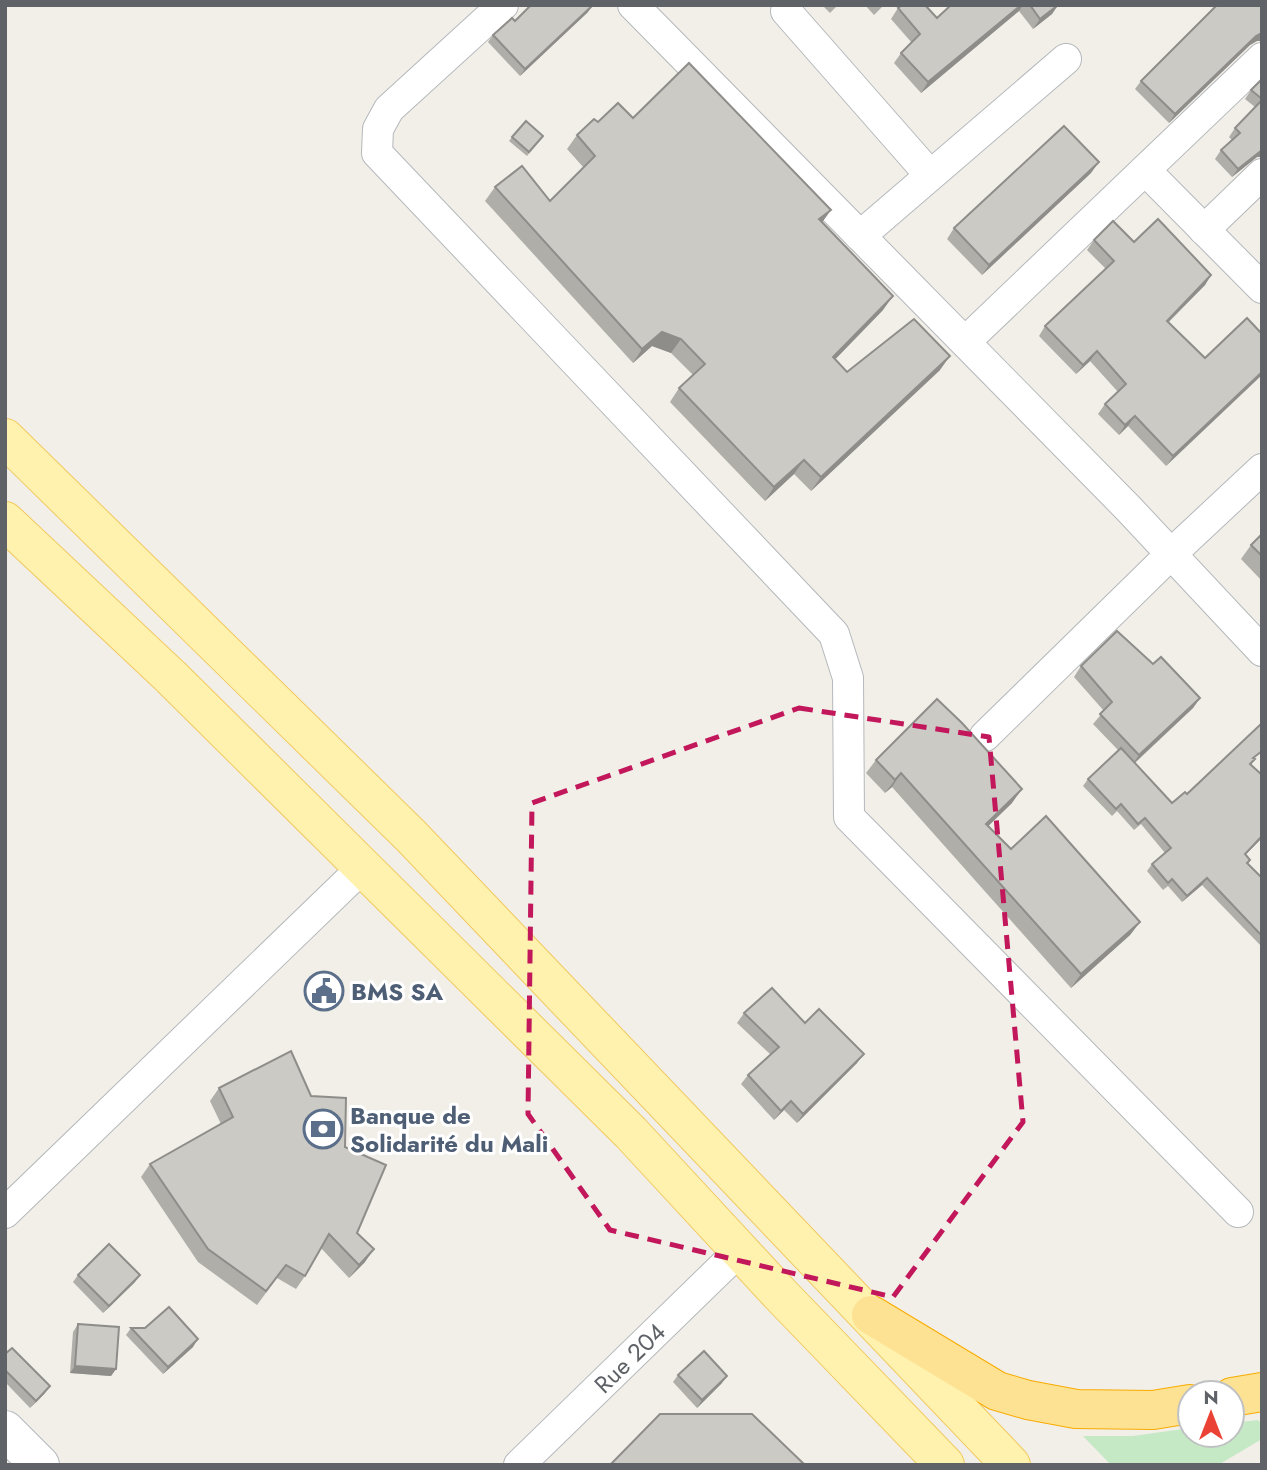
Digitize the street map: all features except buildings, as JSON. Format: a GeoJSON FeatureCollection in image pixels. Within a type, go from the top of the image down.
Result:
{"type":"FeatureCollection","features":[{"type":"Feature","properties":{"kind":"highway"},"geometry":{"type":"LineString","coordinates":[[870,1315],[997,1391],[1076,1409],[1153,1410],[1176,1406]]}},
{"type":"Feature","properties":{"kind":"main road"},"geometry":{"type":"LineString","coordinates":[[5,438],[411,836],[1011,1465]]}},
{"type":"Feature","properties":{"kind":"main road"},"geometry":{"type":"LineString","coordinates":[[5,521],[172,677],[631,1133],[739,1251],[945,1465]]}},
{"type":"Feature","properties":{"kind":"street"},"geometry":{"type":"LineString","coordinates":[[503,5],[389,109],[378,129],[377,153],[834,634],[848,678],[849,817],[1238,1212]]}},
{"type":"Feature","properties":{"kind":"street"},"geometry":{"type":"LineString","coordinates":[[636,6],[1171,554],[1262,651]]}},
{"type":"Feature","properties":{"kind":"street"},"geometry":{"type":"LineString","coordinates":[[786,11],[930,175]]}},
{"type":"Feature","properties":{"kind":"street"},"geometry":{"type":"LineString","coordinates":[[965,342],[1262,58]]}},
{"type":"Feature","properties":{"kind":"street"},"geometry":{"type":"LineString","coordinates":[[860,236],[1066,59]]}},
{"type":"Feature","properties":{"kind":"street"},"geometry":{"type":"LineString","coordinates":[[1145,170],[1262,288]]}},
{"type":"Feature","properties":{"kind":"street"},"geometry":{"type":"LineString","coordinates":[[1204,230],[1262,174]]}},
{"type":"Feature","properties":{"kind":"street"},"geometry":{"type":"LineString","coordinates":[[985,736],[1262,469]]}},
{"type":"Feature","properties":{"kind":"street"},"geometry":{"type":"LineString","coordinates":[[5,1213],[362,868]]}},
{"type":"Feature","properties":{"kind":"street","name":"Rue 204"},"geometry":{"type":"LineString","coordinates":[[519,1465],[739,1251]]}},
{"type":"Feature","properties":{"kind":"street"},"geometry":{"type":"LineString","coordinates":[[5,1430],[40,1465]]}},
{"type":"Feature","properties":{"kind":"highlighted area"},"geometry":{"type":"Polygon","coordinates":[[[799,708],[989,737],[1023,1122],[893,1297],[610,1230],[528,1114],[532,803],[799,708]]]}},
{"type":"Feature","properties":{"kind":"green space"},"geometry":{"type":"Polygon","coordinates":[[[1258,1420],[1262,1424],[1262,1439],[1246,1448],[1246,1421],[1258,1420]]]}},
{"type":"Feature","properties":{"kind":"green space"},"geometry":{"type":"Polygon","coordinates":[[[1176,1430],[1176,1449],[1245,1449],[1218,1465],[1111,1465],[1083,1436],[1133,1436],[1176,1430]]]}},
{"type":"Feature","properties":{"kind":"place","name":"BMS SA"},"geometry":{"type":"Point","coordinates":[324,991]}},
{"type":"Feature","properties":{"kind":"place","name":"Banque de Solidarité du Mali"},"geometry":{"type":"Point","coordinates":[323,1129]}}]}
